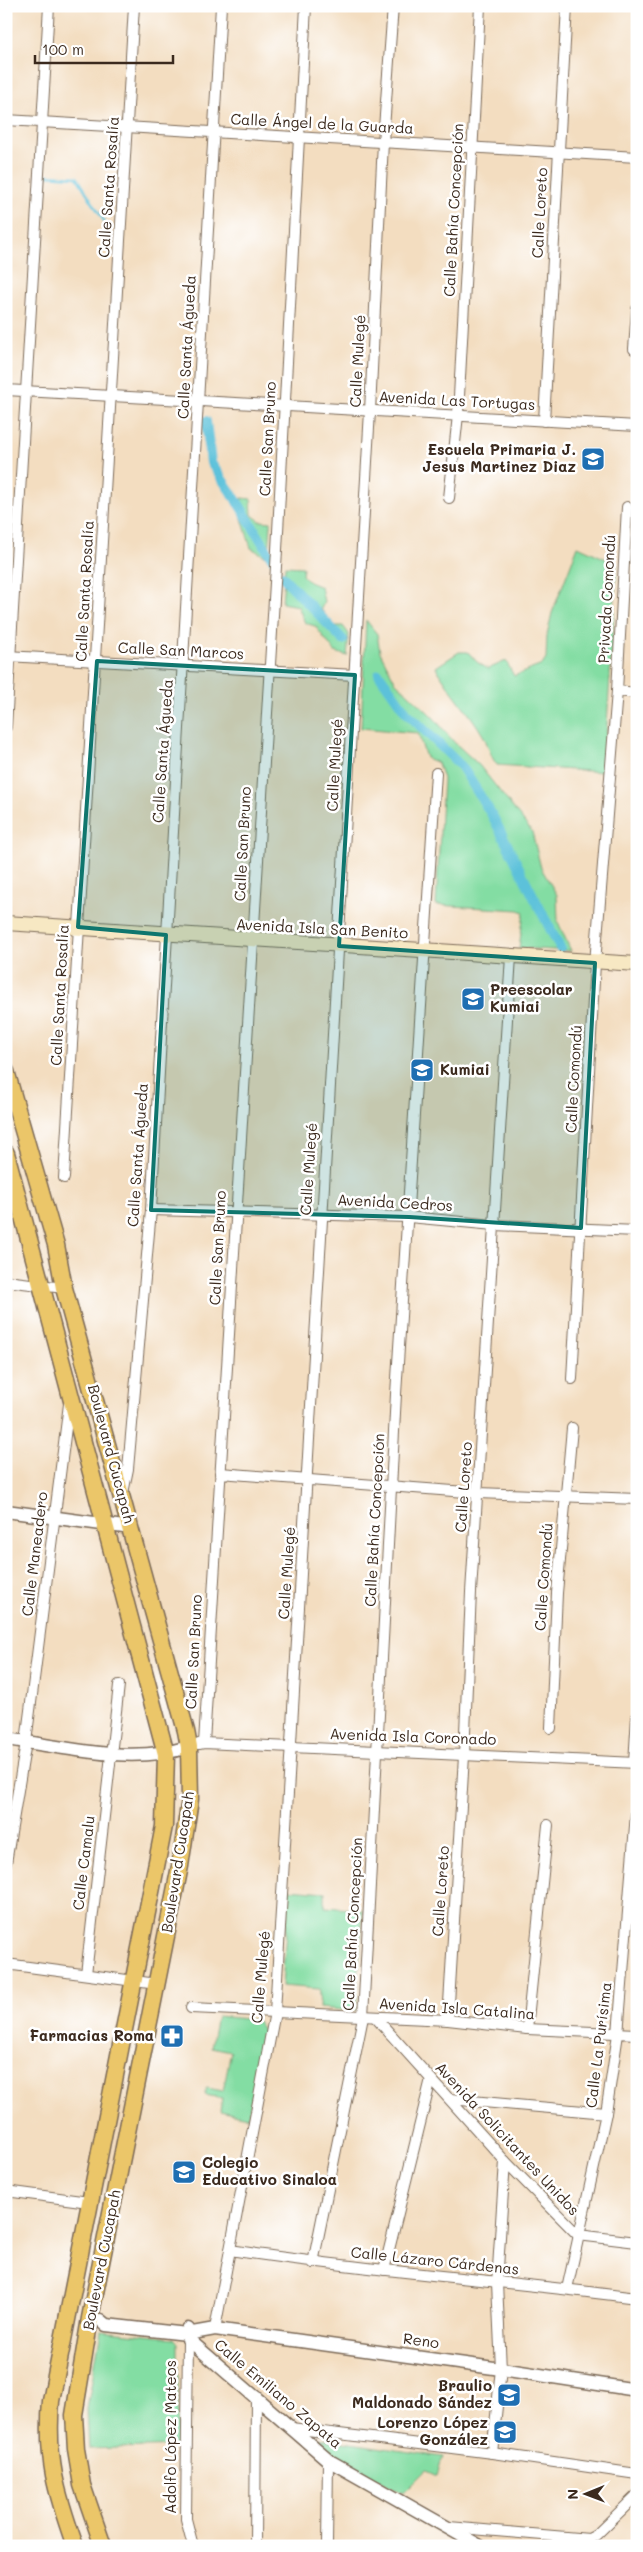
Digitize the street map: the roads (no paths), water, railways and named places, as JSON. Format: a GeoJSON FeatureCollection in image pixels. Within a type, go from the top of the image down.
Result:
{"type":"FeatureCollection","features":[{"type":"Feature","properties":{"kind":"main road","name":"Avenida Isla San Benito"},"geometry":{"type":"LineString","coordinates":[[6,923],[252,941],[637,964]]}},
{"type":"Feature","properties":{"kind":"main road","name":"Boulevard Cucapah"},"geometry":{"type":"LineString","coordinates":[[6,1071],[56,1245],[64,1288],[131,1528],[196,1745],[190,1800],[95,2319],[74,2414],[76,2449],[82,2485],[103,2546]]}},
{"type":"Feature","properties":{"kind":"main road","name":"Boulevard Cucapah"},"geometry":{"type":"LineString","coordinates":[[6,1153],[166,1754],[164,1826],[51,2401],[48,2443],[52,2471],[59,2503],[75,2546]]}},
{"type":"Feature","properties":{"kind":"main road"},"geometry":{"type":"LineString","coordinates":[[31,1247],[39,1251],[48,1250],[56,1245]]}},
{"type":"Feature","properties":{"kind":"street"},"geometry":{"type":"LineString","coordinates":[[6,727],[8,656],[27,391],[50,6]]}},
{"type":"Feature","properties":{"kind":"street","name":"Calle Santa Rosalía"},"geometry":{"type":"LineString","coordinates":[[64,1178],[78,927],[97,661],[134,6]]}},
{"type":"Feature","properties":{"kind":"street","name":"Calle Santa Águeda"},"geometry":{"type":"LineString","coordinates":[[122,1496],[128,1469],[151,1210],[221,6]]}},
{"type":"Feature","properties":{"kind":"street","name":"Calle San Bruno"},"geometry":{"type":"LineString","coordinates":[[196,1745],[220,1473],[285,405],[306,6]]}},
{"type":"Feature","properties":{"kind":"street","name":"Calle Mulegé"},"geometry":{"type":"LineString","coordinates":[[215,2329],[275,2012],[355,675],[383,142],[393,6]]}},
{"type":"Feature","properties":{"kind":"street","name":"Calle Bahía Concepción"},"geometry":{"type":"LineString","coordinates":[[449,498],[458,415],[480,6]]}},
{"type":"Feature","properties":{"kind":"street","name":"Calle Loreto"},"geometry":{"type":"LineString","coordinates":[[544,420],[567,6]]}},
{"type":"Feature","properties":{"kind":"street","name":"Calle Ángel de la Guarda"},"geometry":{"type":"LineString","coordinates":[[6,120],[637,157]]}},
{"type":"Feature","properties":{"kind":"street"},"geometry":{"type":"LineString","coordinates":[[634,349],[637,309]]}},
{"type":"Feature","properties":{"kind":"street","name":"Avenida Las Tortugas"},"geometry":{"type":"LineString","coordinates":[[6,390],[111,394],[637,426]]}},
{"type":"Feature","properties":{"kind":"street","name":"Privada Comondú"},"geometry":{"type":"LineString","coordinates":[[617,691],[627,508]]}},
{"type":"Feature","properties":{"kind":"street","name":"Calle San Marcos"},"geometry":{"type":"LineString","coordinates":[[8,656],[355,675]]}},
{"type":"Feature","properties":{"kind":"street"},"geometry":{"type":"LineString","coordinates":[[617,691],[637,693]]}},
{"type":"Feature","properties":{"kind":"street","name":"Calle Comondú"},"geometry":{"type":"LineString","coordinates":[[572,1379],[596,963],[617,691]]}},
{"type":"Feature","properties":{"kind":"street","name":"Calle Bahía Concepción"},"geometry":{"type":"LineString","coordinates":[[312,2263],[363,2017],[392,1485],[436,773]]}},
{"type":"Feature","properties":{"kind":"street","name":"Calle Loreto"},"geometry":{"type":"LineString","coordinates":[[448,2020],[464,1756],[471,1592],[479,1493],[511,956]]}},
{"type":"Feature","properties":{"kind":"street","name":"Avenida Cedros"},"geometry":{"type":"LineString","coordinates":[[151,1210],[409,1217],[494,1225],[637,1231]]}},
{"type":"Feature","properties":{"kind":"street"},"geometry":{"type":"LineString","coordinates":[[6,1281],[64,1288]]}},
{"type":"Feature","properties":{"kind":"street","name":"Calle Maneadero"},"geometry":{"type":"LineString","coordinates":[[6,1863],[26,1742],[70,1398]]}},
{"type":"Feature","properties":{"kind":"street","name":"Calle Comondú"},"geometry":{"type":"LineString","coordinates":[[551,1728],[557,1593],[572,1428]]}},
{"type":"Feature","properties":{"kind":"street"},"geometry":{"type":"LineString","coordinates":[[220,1473],[479,1493],[637,1499]]}},
{"type":"Feature","properties":{"kind":"street"},"geometry":{"type":"LineString","coordinates":[[6,1512],[131,1528]]}},
{"type":"Feature","properties":{"kind":"street","name":"Calle Camalu"},"geometry":{"type":"LineString","coordinates":[[86,1974],[119,1685]]}},
{"type":"Feature","properties":{"kind":"street"},"geometry":{"type":"LineString","coordinates":[[635,1763],[637,1716]]}},
{"type":"Feature","properties":{"kind":"street"},"geometry":{"type":"LineString","coordinates":[[6,1739],[112,1755],[166,1754],[196,1745]]}},
{"type":"Feature","properties":{"kind":"street","name":"Avenida Isla Coronado"},"geometry":{"type":"LineString","coordinates":[[196,1745],[378,1750],[464,1756],[635,1763]]}},
{"type":"Feature","properties":{"kind":"street","name":"Calle La Purísima"},"geometry":{"type":"LineString","coordinates":[[567,2288],[606,2113],[618,2034],[637,1801]]}},
{"type":"Feature","properties":{"kind":"street"},"geometry":{"type":"LineString","coordinates":[[527,2029],[548,1825]]}},
{"type":"Feature","properties":{"kind":"street"},"geometry":{"type":"LineString","coordinates":[[6,1964],[156,1984]]}},
{"type":"Feature","properties":{"kind":"street","name":"Avenida Isla Catalina"},"geometry":{"type":"LineString","coordinates":[[191,2008],[448,2020],[527,2029],[637,2034]]}},
{"type":"Feature","properties":{"kind":"street","name":"Avenida Solicitantes Unidos"},"geometry":{"type":"LineString","coordinates":[[376,2018],[505,2161],[578,2235],[637,2242]]}},
{"type":"Feature","properties":{"kind":"street"},"geometry":{"type":"LineString","coordinates":[[384,2270],[430,2080]]}},
{"type":"Feature","properties":{"kind":"street"},"geometry":{"type":"LineString","coordinates":[[450,2099],[606,2113]]}},
{"type":"Feature","properties":{"kind":"street"},"geometry":{"type":"LineString","coordinates":[[492,2453],[501,2368],[497,2283],[505,2161]]}},
{"type":"Feature","properties":{"kind":"street"},"geometry":{"type":"LineString","coordinates":[[6,2191],[89,2202]]}},
{"type":"Feature","properties":{"kind":"street","name":"Calle Lázaro Cárdenas"},"geometry":{"type":"LineString","coordinates":[[230,2250],[312,2263],[497,2283],[567,2288],[637,2298]]}},
{"type":"Feature","properties":{"kind":"street","name":"Reno"},"geometry":{"type":"LineString","coordinates":[[68,2310],[95,2319],[108,2318],[188,2333],[215,2329],[501,2368],[637,2390]]}},
{"type":"Feature","properties":{"kind":"street","name":"Calle Emiliano Zapata"},"geometry":{"type":"LineString","coordinates":[[188,2333],[288,2428],[328,2460],[480,2546]]}},
{"type":"Feature","properties":{"kind":"street","name":"Adolfo López Mateos"},"geometry":{"type":"LineString","coordinates":[[188,2333],[186,2519],[193,2546]]}},
{"type":"Feature","properties":{"kind":"street"},"geometry":{"type":"LineString","coordinates":[[255,2546],[256,2396]]}},
{"type":"Feature","properties":{"kind":"street"},"geometry":{"type":"LineString","coordinates":[[288,2428],[492,2453],[637,2474]]}},
{"type":"Feature","properties":{"kind":"street"},"geometry":{"type":"LineString","coordinates":[[328,2460],[328,2546]]}},
{"type":"Feature","properties":{"kind":"street"},"geometry":{"type":"LineString","coordinates":[[446,2527],[589,2539],[596,2535],[637,2494]]}},
{"type":"Feature","properties":{"kind":"waterway"},"geometry":{"type":"LineString","coordinates":[[45,175],[77,177],[109,229]]}},
{"type":"Feature","properties":{"kind":"waterway"},"geometry":{"type":"LineString","coordinates":[[206,421],[211,463],[272,558]]}},
{"type":"Feature","properties":{"kind":"waterway"},"geometry":{"type":"LineString","coordinates":[[282,576],[343,640]]}},
{"type":"Feature","properties":{"kind":"waterway"},"geometry":{"type":"LineString","coordinates":[[379,674],[406,712],[462,767],[492,815],[560,948]]}},
{"type":"Feature","properties":{"kind":"place","name":"Escuela Primaria J. Jesus Martinez Diaz"},"geometry":{"type":"Point","coordinates":[593,459]}},
{"type":"Feature","properties":{"kind":"place","name":"Preescolar Kumiai"},"geometry":{"type":"Point","coordinates":[473,999]}},
{"type":"Feature","properties":{"kind":"place","name":"Kumiai"},"geometry":{"type":"Point","coordinates":[422,1070]}},
{"type":"Feature","properties":{"kind":"place","name":"Farmacias Roma"},"geometry":{"type":"Point","coordinates":[172,2036]}},
{"type":"Feature","properties":{"kind":"place","name":"Colegio Educativo Sinaloa"},"geometry":{"type":"Point","coordinates":[184,2172]}},
{"type":"Feature","properties":{"kind":"place","name":"Braulio Maldonado Sández"},"geometry":{"type":"Point","coordinates":[509,2395]}},
{"type":"Feature","properties":{"kind":"place","name":"Lorenzo López González"},"geometry":{"type":"Point","coordinates":[505,2432]}}]}
